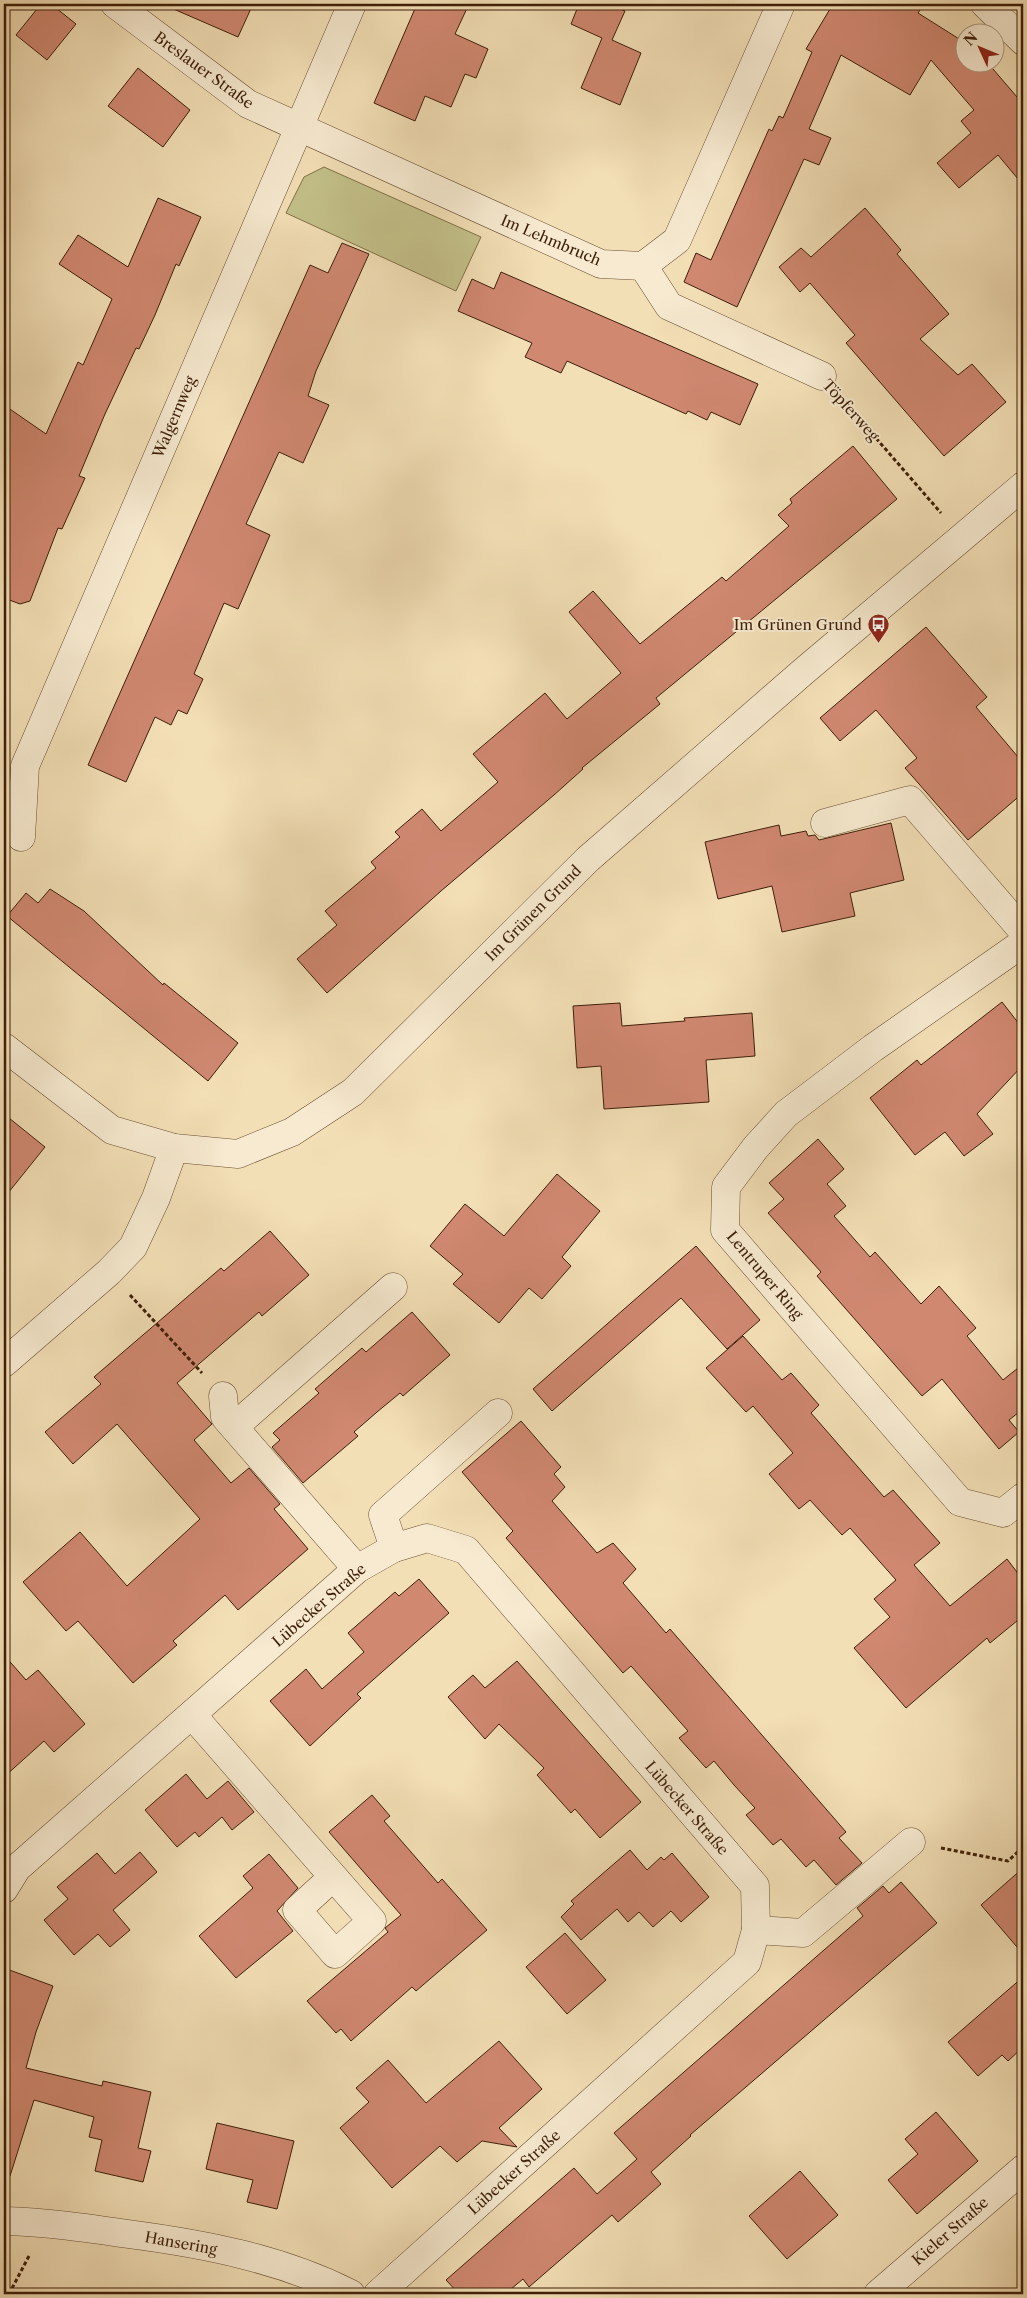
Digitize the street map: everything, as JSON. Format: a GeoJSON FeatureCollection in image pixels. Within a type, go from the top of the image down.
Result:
{"type":"FeatureCollection","features":[{"type":"Feature","properties":{"kind":"street","name":"Breslauer Straße"},"geometry":{"type":"LineString","coordinates":[[115,4],[248,104],[298,126]]}},
{"type":"Feature","properties":{"kind":"street","name":"Walgernweg"},"geometry":{"type":"LineString","coordinates":[[22,836],[25,766],[298,126],[352,4]]}},
{"type":"Feature","properties":{"kind":"street"},"geometry":{"type":"LineString","coordinates":[[643,266],[677,240],[781,4]]}},
{"type":"Feature","properties":{"kind":"street"},"geometry":{"type":"LineString","coordinates":[[985,4],[1023,41]]}},
{"type":"Feature","properties":{"kind":"street","name":"Im Lehmbruch"},"geometry":{"type":"LineString","coordinates":[[298,126],[601,264],[643,266]]}},
{"type":"Feature","properties":{"kind":"street","name":"Töpferweg"},"geometry":{"type":"LineString","coordinates":[[643,266],[669,306],[822,376]]}},
{"type":"Feature","properties":{"kind":"street","name":"Im Grünen Grund"},"geometry":{"type":"LineString","coordinates":[[4,1047],[112,1130],[174,1148],[238,1154],[292,1132],[353,1092],[588,859],[1023,486]]}},
{"type":"Feature","properties":{"kind":"street"},"geometry":{"type":"LineString","coordinates":[[825,823],[910,800],[1023,931]]}},
{"type":"Feature","properties":{"kind":"street","name":"Lentruper Ring"},"geometry":{"type":"LineString","coordinates":[[1023,943],[873,1048],[786,1114],[756,1147],[726,1187],[725,1230],[960,1502],[1003,1513],[1023,1497]]}},
{"type":"Feature","properties":{"kind":"street"},"geometry":{"type":"LineString","coordinates":[[4,1363],[109,1272],[133,1247],[156,1198],[174,1148]]}},
{"type":"Feature","properties":{"kind":"street"},"geometry":{"type":"LineString","coordinates":[[234,1427],[393,1287]]}},
{"type":"Feature","properties":{"kind":"street"},"geometry":{"type":"LineString","coordinates":[[224,1396],[225,1417],[357,1569]]}},
{"type":"Feature","properties":{"kind":"street"},"geometry":{"type":"LineString","coordinates":[[394,1548],[383,1515],[498,1413]]}},
{"type":"Feature","properties":{"kind":"street","name":"Lübecker Straße"},"geometry":{"type":"LineString","coordinates":[[4,1889],[17,1868],[193,1716],[357,1569],[394,1548],[427,1538],[466,1550],[755,1886],[756,1930],[747,1962],[378,2294]]}},
{"type":"Feature","properties":{"kind":"street"},"geometry":{"type":"LineString","coordinates":[[193,1716],[334,1877]]}},
{"type":"Feature","properties":{"kind":"street"},"geometry":{"type":"LineString","coordinates":[[756,1930],[803,1933],[911,1842]]}},
{"type":"Feature","properties":{"kind":"street","name":"Kieler Straße"},"geometry":{"type":"LineString","coordinates":[[878,2294],[1023,2169]]}},
{"type":"Feature","properties":{"kind":"street","name":"Hansering"},"geometry":{"type":"LineString","coordinates":[[4,2221],[46,2222],[190,2242],[283,2265],[351,2294]]}},
{"type":"Feature","properties":{"kind":"path","name":"Töpferweg"},"geometry":{"type":"LineString","coordinates":[[822,376],[962,537]]}},
{"type":"Feature","properties":{"kind":"path"},"geometry":{"type":"LineString","coordinates":[[109,1272],[224,1396]]}},
{"type":"Feature","properties":{"kind":"path"},"geometry":{"type":"LineString","coordinates":[[911,1842],[1008,1861],[1023,1846]]}},
{"type":"Feature","properties":{"kind":"path"},"geometry":{"type":"LineString","coordinates":[[9,2294],[46,2222]]}},
{"type":"Feature","properties":{"kind":"shaded area"},"geometry":{"type":"Polygon","coordinates":[[[324,167],[481,237],[456,291],[286,213],[304,177],[324,167]]]}},
{"type":"Feature","properties":{"kind":"building"},"geometry":{"type":"Polygon","coordinates":[[[41,4],[51,4],[76,24],[47,60],[16,35],[41,4]]]}},
{"type":"Feature","properties":{"kind":"building"},"geometry":{"type":"Polygon","coordinates":[[[162,4],[253,4],[238,37],[162,4]]]}},
{"type":"Feature","properties":{"kind":"building"},"geometry":{"type":"Polygon","coordinates":[[[417,4],[469,4],[455,34],[488,49],[476,78],[465,74],[451,107],[425,96],[415,121],[374,103],[417,4]]]}},
{"type":"Feature","properties":{"kind":"building"},"geometry":{"type":"Polygon","coordinates":[[[579,4],[608,4],[625,11],[612,40],[641,53],[620,105],[581,88],[602,38],[571,24],[579,4]]]}},
{"type":"Feature","properties":{"kind":"building"},"geometry":{"type":"Polygon","coordinates":[[[833,4],[924,4],[918,13],[954,36],[954,72],[996,72],[1023,104],[1023,185],[998,155],[959,188],[937,163],[971,133],[961,121],[974,110],[931,60],[910,95],[841,55],[809,129],[831,138],[819,165],[804,159],[737,307],[684,282],[696,253],[711,260],[769,129],[772,131],[779,116],[783,118],[812,52],[806,49],[833,4]]]}},
{"type":"Feature","properties":{"kind":"building"},"geometry":{"type":"Polygon","coordinates":[[[138,68],[190,110],[163,147],[108,106],[138,68]]]}},
{"type":"Feature","properties":{"kind":"building"},"geometry":{"type":"Polygon","coordinates":[[[158,198],[201,217],[179,266],[176,264],[139,349],[136,348],[105,414],[79,476],[85,478],[62,529],[58,528],[30,601],[20,604],[4,598],[4,405],[46,434],[78,362],[83,365],[112,299],[59,264],[78,235],[128,267],[158,198]]]}},
{"type":"Feature","properties":{"kind":"building"},"geometry":{"type":"Polygon","coordinates":[[[865,208],[901,250],[897,254],[949,314],[920,339],[958,375],[972,364],[1006,402],[944,456],[846,343],[855,335],[810,283],[800,292],[779,267],[801,248],[811,257],[865,208]]]}},
{"type":"Feature","properties":{"kind":"building"},"geometry":{"type":"Polygon","coordinates":[[[342,243],[369,254],[316,371],[308,396],[329,405],[303,463],[279,452],[246,524],[270,535],[238,609],[224,603],[194,674],[203,679],[187,714],[178,710],[171,725],[155,717],[126,782],[88,765],[310,265],[328,273],[342,243]]]}},
{"type":"Feature","properties":{"kind":"building"},"geometry":{"type":"Polygon","coordinates":[[[501,272],[758,384],[740,425],[711,412],[707,420],[688,411],[686,414],[567,361],[561,373],[525,357],[532,343],[458,311],[472,279],[494,289],[501,272]]]}},
{"type":"Feature","properties":{"kind":"building"},"geometry":{"type":"Polygon","coordinates":[[[853,446],[897,499],[656,698],[660,704],[582,768],[554,795],[441,891],[327,993],[297,959],[337,925],[325,911],[376,868],[371,862],[400,837],[395,832],[422,809],[441,831],[498,782],[473,754],[545,693],[567,719],[621,673],[569,612],[593,591],[640,644],[722,577],[726,581],[789,526],[778,515],[792,503],[790,499],[853,446]]]}},
{"type":"Feature","properties":{"kind":"building"},"geometry":{"type":"Polygon","coordinates":[[[926,627],[987,697],[976,707],[1023,763],[1023,793],[968,840],[905,768],[917,758],[876,710],[840,741],[820,718],[926,627]]]}},
{"type":"Feature","properties":{"kind":"building"},"geometry":{"type":"Polygon","coordinates":[[[891,823],[904,880],[850,893],[855,916],[782,932],[772,886],[718,899],[705,842],[779,825],[781,836],[806,831],[808,836],[815,835],[819,840],[891,823]]]}},
{"type":"Feature","properties":{"kind":"building"},"geometry":{"type":"Polygon","coordinates":[[[50,889],[84,911],[163,985],[164,983],[238,1043],[208,1081],[7,916],[26,893],[38,903],[50,889]]]}},
{"type":"Feature","properties":{"kind":"building"},"geometry":{"type":"Polygon","coordinates":[[[1002,1002],[1023,1029],[1023,1065],[977,1114],[993,1134],[964,1156],[945,1132],[915,1155],[870,1098],[917,1060],[921,1065],[1002,1002]]]}},
{"type":"Feature","properties":{"kind":"building"},"geometry":{"type":"Polygon","coordinates":[[[620,1003],[622,1026],[685,1021],[684,1018],[752,1013],[755,1056],[706,1060],[709,1102],[604,1109],[601,1066],[577,1068],[573,1006],[620,1003]]]}},
{"type":"Feature","properties":{"kind":"building"},"geometry":{"type":"Polygon","coordinates":[[[4,1114],[45,1147],[4,1198],[4,1114]]]}},
{"type":"Feature","properties":{"kind":"building"},"geometry":{"type":"Polygon","coordinates":[[[818,1139],[844,1169],[827,1184],[846,1206],[834,1216],[870,1257],[875,1252],[921,1304],[939,1286],[976,1328],[967,1336],[1003,1380],[1023,1364],[1023,1409],[1009,1420],[1019,1432],[999,1449],[942,1379],[922,1396],[817,1276],[821,1272],[768,1213],[784,1199],[769,1183],[818,1139]]]}},
{"type":"Feature","properties":{"kind":"building"},"geometry":{"type":"Polygon","coordinates":[[[557,1174],[600,1211],[562,1257],[571,1266],[542,1299],[529,1288],[499,1323],[453,1284],[463,1274],[430,1246],[465,1204],[504,1236],[557,1174]]]}},
{"type":"Feature","properties":{"kind":"building"},"geometry":{"type":"Polygon","coordinates":[[[270,1231],[309,1275],[262,1316],[259,1312],[177,1383],[212,1424],[194,1440],[231,1483],[249,1468],[280,1504],[274,1509],[308,1549],[238,1610],[225,1595],[173,1641],[177,1645],[133,1683],[78,1621],[66,1631],[23,1582],[80,1532],[127,1586],[200,1519],[117,1424],[73,1464],[45,1432],[101,1384],[94,1377],[221,1268],[224,1271],[270,1231]]]}},
{"type":"Feature","properties":{"kind":"building"},"geometry":{"type":"Polygon","coordinates":[[[696,1246],[760,1320],[727,1349],[681,1298],[552,1411],[533,1389],[696,1246]]]}},
{"type":"Feature","properties":{"kind":"building"},"geometry":{"type":"Polygon","coordinates":[[[412,1312],[450,1355],[403,1396],[400,1393],[354,1432],[358,1436],[303,1483],[272,1447],[280,1440],[273,1433],[319,1393],[315,1389],[362,1348],[366,1352],[412,1312]]]}},
{"type":"Feature","properties":{"kind":"building"},"geometry":{"type":"Polygon","coordinates":[[[743,1336],[782,1380],[791,1373],[819,1405],[811,1413],[884,1497],[893,1490],[940,1543],[914,1565],[950,1606],[1007,1559],[1023,1580],[1023,1616],[990,1643],[987,1638],[906,1708],[854,1648],[890,1617],[874,1599],[896,1580],[850,1528],[842,1535],[810,1500],[799,1509],[769,1474],[793,1453],[753,1406],[746,1412],[706,1368],[743,1336]]]}},
{"type":"Feature","properties":{"kind":"building"},"geometry":{"type":"Polygon","coordinates":[[[521,1421],[561,1467],[554,1474],[565,1487],[552,1501],[597,1553],[613,1543],[636,1569],[623,1583],[666,1633],[670,1629],[846,1832],[839,1838],[862,1863],[836,1885],[814,1860],[806,1867],[781,1839],[773,1845],[746,1815],[755,1808],[714,1761],[706,1768],[679,1738],[688,1731],[631,1666],[623,1673],[506,1538],[513,1531],[462,1472],[521,1421]]]}},
{"type":"Feature","properties":{"kind":"building"},"geometry":{"type":"Polygon","coordinates":[[[419,1579],[449,1613],[357,1694],[361,1698],[310,1746],[270,1701],[306,1669],[322,1689],[364,1652],[348,1633],[395,1592],[399,1596],[419,1579]]]}},
{"type":"Feature","properties":{"kind":"building"},"geometry":{"type":"Polygon","coordinates":[[[4,1655],[26,1680],[38,1670],[85,1724],[54,1752],[44,1741],[4,1777],[4,1655]]]}},
{"type":"Feature","properties":{"kind":"building"},"geometry":{"type":"Polygon","coordinates":[[[517,1661],[641,1802],[600,1838],[575,1809],[571,1813],[537,1775],[544,1768],[499,1724],[485,1739],[448,1697],[473,1675],[485,1688],[517,1661]]]}},
{"type":"Feature","properties":{"kind":"building"},"geometry":{"type":"Polygon","coordinates":[[[186,1774],[207,1799],[228,1781],[254,1812],[232,1830],[222,1817],[199,1837],[195,1832],[177,1847],[145,1810],[186,1774]]]}},
{"type":"Feature","properties":{"kind":"building"},"geometry":{"type":"Polygon","coordinates":[[[372,1795],[390,1816],[384,1821],[438,1883],[442,1879],[487,1930],[416,1991],[412,1987],[351,2041],[341,2029],[336,2033],[307,2001],[388,1932],[385,1928],[401,1915],[329,1832],[372,1795]]]}},
{"type":"Feature","properties":{"kind":"building"},"geometry":{"type":"Polygon","coordinates":[[[630,1850],[647,1870],[661,1857],[664,1860],[672,1853],[709,1897],[681,1922],[671,1911],[653,1927],[639,1912],[628,1922],[617,1909],[581,1940],[561,1917],[574,1904],[571,1901],[630,1850]]]}},
{"type":"Feature","properties":{"kind":"building"},"geometry":{"type":"Polygon","coordinates":[[[140,1852],[157,1872],[113,1910],[130,1930],[110,1947],[98,1934],[74,1955],[44,1920],[68,1899],[57,1887],[97,1853],[115,1874],[140,1852]]]}},
{"type":"Feature","properties":{"kind":"building"},"geometry":{"type":"Polygon","coordinates":[[[269,1854],[298,1888],[277,1911],[293,1931],[236,1978],[199,1936],[253,1888],[243,1876],[269,1854]]]}},
{"type":"Feature","properties":{"kind":"building"},"geometry":{"type":"Polygon","coordinates":[[[1023,1868],[1023,1954],[981,1905],[1023,1868]]]}},
{"type":"Feature","properties":{"kind":"building"},"geometry":{"type":"Polygon","coordinates":[[[901,1882],[937,1923],[690,2135],[651,2172],[661,2184],[618,2222],[612,2215],[529,2287],[523,2279],[505,2294],[459,2294],[446,2280],[574,2168],[597,2194],[637,2159],[614,2133],[863,1916],[857,1908],[883,1886],[889,1893],[901,1882]]]}},
{"type":"Feature","properties":{"kind":"building"},"geometry":{"type":"Polygon","coordinates":[[[565,1933],[606,1980],[567,2014],[526,1967],[565,1933]]]}},
{"type":"Feature","properties":{"kind":"building"},"geometry":{"type":"Polygon","coordinates":[[[4,1968],[53,1986],[36,2032],[26,2068],[102,2086],[103,2081],[151,2092],[138,2148],[151,2151],[143,2182],[95,2171],[102,2140],[89,2137],[94,2117],[34,2100],[10,2176],[4,2175],[4,1968]]]}},
{"type":"Feature","properties":{"kind":"building"},"geometry":{"type":"Polygon","coordinates":[[[1023,1977],[1023,2047],[1008,2061],[1002,2055],[978,2076],[948,2042],[1023,1977]]]}},
{"type":"Feature","properties":{"kind":"building"},"geometry":{"type":"Polygon","coordinates":[[[499,2041],[542,2089],[499,2128],[517,2147],[482,2141],[457,2162],[440,2146],[392,2188],[340,2128],[369,2102],[356,2088],[388,2060],[426,2103],[499,2041]]]}},
{"type":"Feature","properties":{"kind":"building"},"geometry":{"type":"Polygon","coordinates":[[[936,2112],[978,2161],[917,2214],[888,2180],[918,2154],[905,2139],[936,2112]]]}},
{"type":"Feature","properties":{"kind":"building"},"geometry":{"type":"Polygon","coordinates":[[[217,2123],[294,2141],[277,2209],[247,2202],[253,2180],[206,2169],[217,2123]]]}},
{"type":"Feature","properties":{"kind":"building"},"geometry":{"type":"Polygon","coordinates":[[[800,2171],[838,2215],[787,2259],[749,2216],[800,2171]]]}},
{"type":"Feature","properties":{"kind":"place","name":"Im Grünen Grund"},"geometry":{"type":"Point","coordinates":[878,643]}}]}
